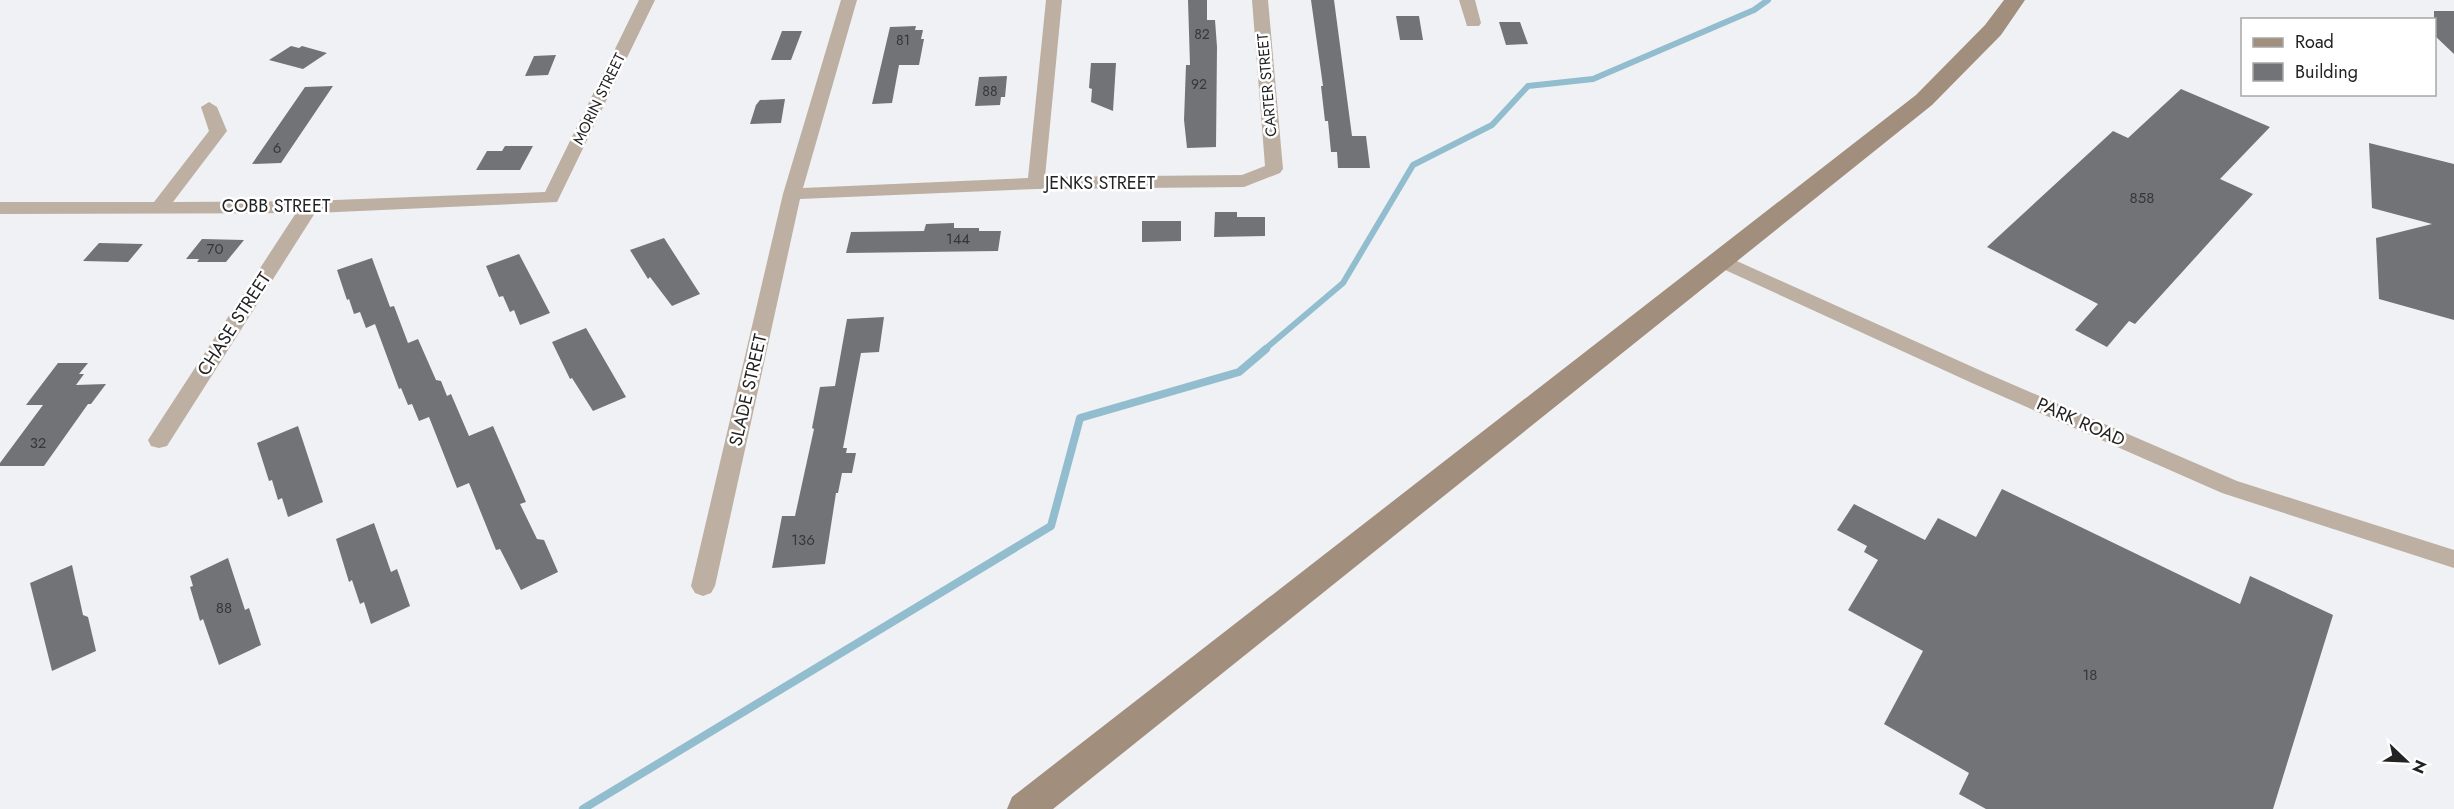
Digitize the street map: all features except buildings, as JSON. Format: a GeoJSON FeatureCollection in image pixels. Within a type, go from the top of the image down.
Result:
{"type":"FeatureCollection","features":[{"type":"Feature","properties":{"kind":"main road"},"geometry":{"type":"LineString","coordinates":[[1024,809],[1719,259],[1924,100],[1993,30],[2015,0]]}},
{"type":"Feature","properties":{"kind":"street","name":"MORIN STREET"},"geometry":{"type":"LineString","coordinates":[[551,198],[647,0]]}},
{"type":"Feature","properties":{"kind":"street","name":"SLADE STREET"},"geometry":{"type":"LineString","coordinates":[[703,586],[792,194],[849,0]]}},
{"type":"Feature","properties":{"kind":"street","name":"JENKS STREET"},"geometry":{"type":"LineString","coordinates":[[1054,0],[1036,183],[1244,181],[1274,169]]}},
{"type":"Feature","properties":{"kind":"street","name":"CARTER STREET"},"geometry":{"type":"LineString","coordinates":[[1260,0],[1274,169]]}},
{"type":"Feature","properties":{"kind":"street"},"geometry":{"type":"LineString","coordinates":[[1467,0],[1473,23]]}},
{"type":"Feature","properties":{"kind":"street"},"geometry":{"type":"LineString","coordinates":[[160,206],[218,131],[209,107]]}},
{"type":"Feature","properties":{"kind":"street"},"geometry":{"type":"LineString","coordinates":[[792,194],[1036,183]]}},
{"type":"Feature","properties":{"kind":"street","name":"COBB STREET"},"geometry":{"type":"LineString","coordinates":[[0,208],[309,207],[551,198]]}},
{"type":"Feature","properties":{"kind":"street","name":"CHASE STREET"},"geometry":{"type":"LineString","coordinates":[[159,440],[309,207]]}},
{"type":"Feature","properties":{"kind":"street","name":"PARK ROAD"},"geometry":{"type":"LineString","coordinates":[[1719,259],[1979,378],[2230,487],[2454,559]]}},
{"type":"Feature","properties":{"kind":"waterway"},"geometry":{"type":"LineString","coordinates":[[1264,350],[1343,283],[1413,165],[1492,125],[1528,86],[1593,79],[1754,10],[1768,0]]}},
{"type":"Feature","properties":{"kind":"waterway"},"geometry":{"type":"LineString","coordinates":[[583,809],[1051,526],[1080,418],[1239,372],[1266,349]]}}]}
